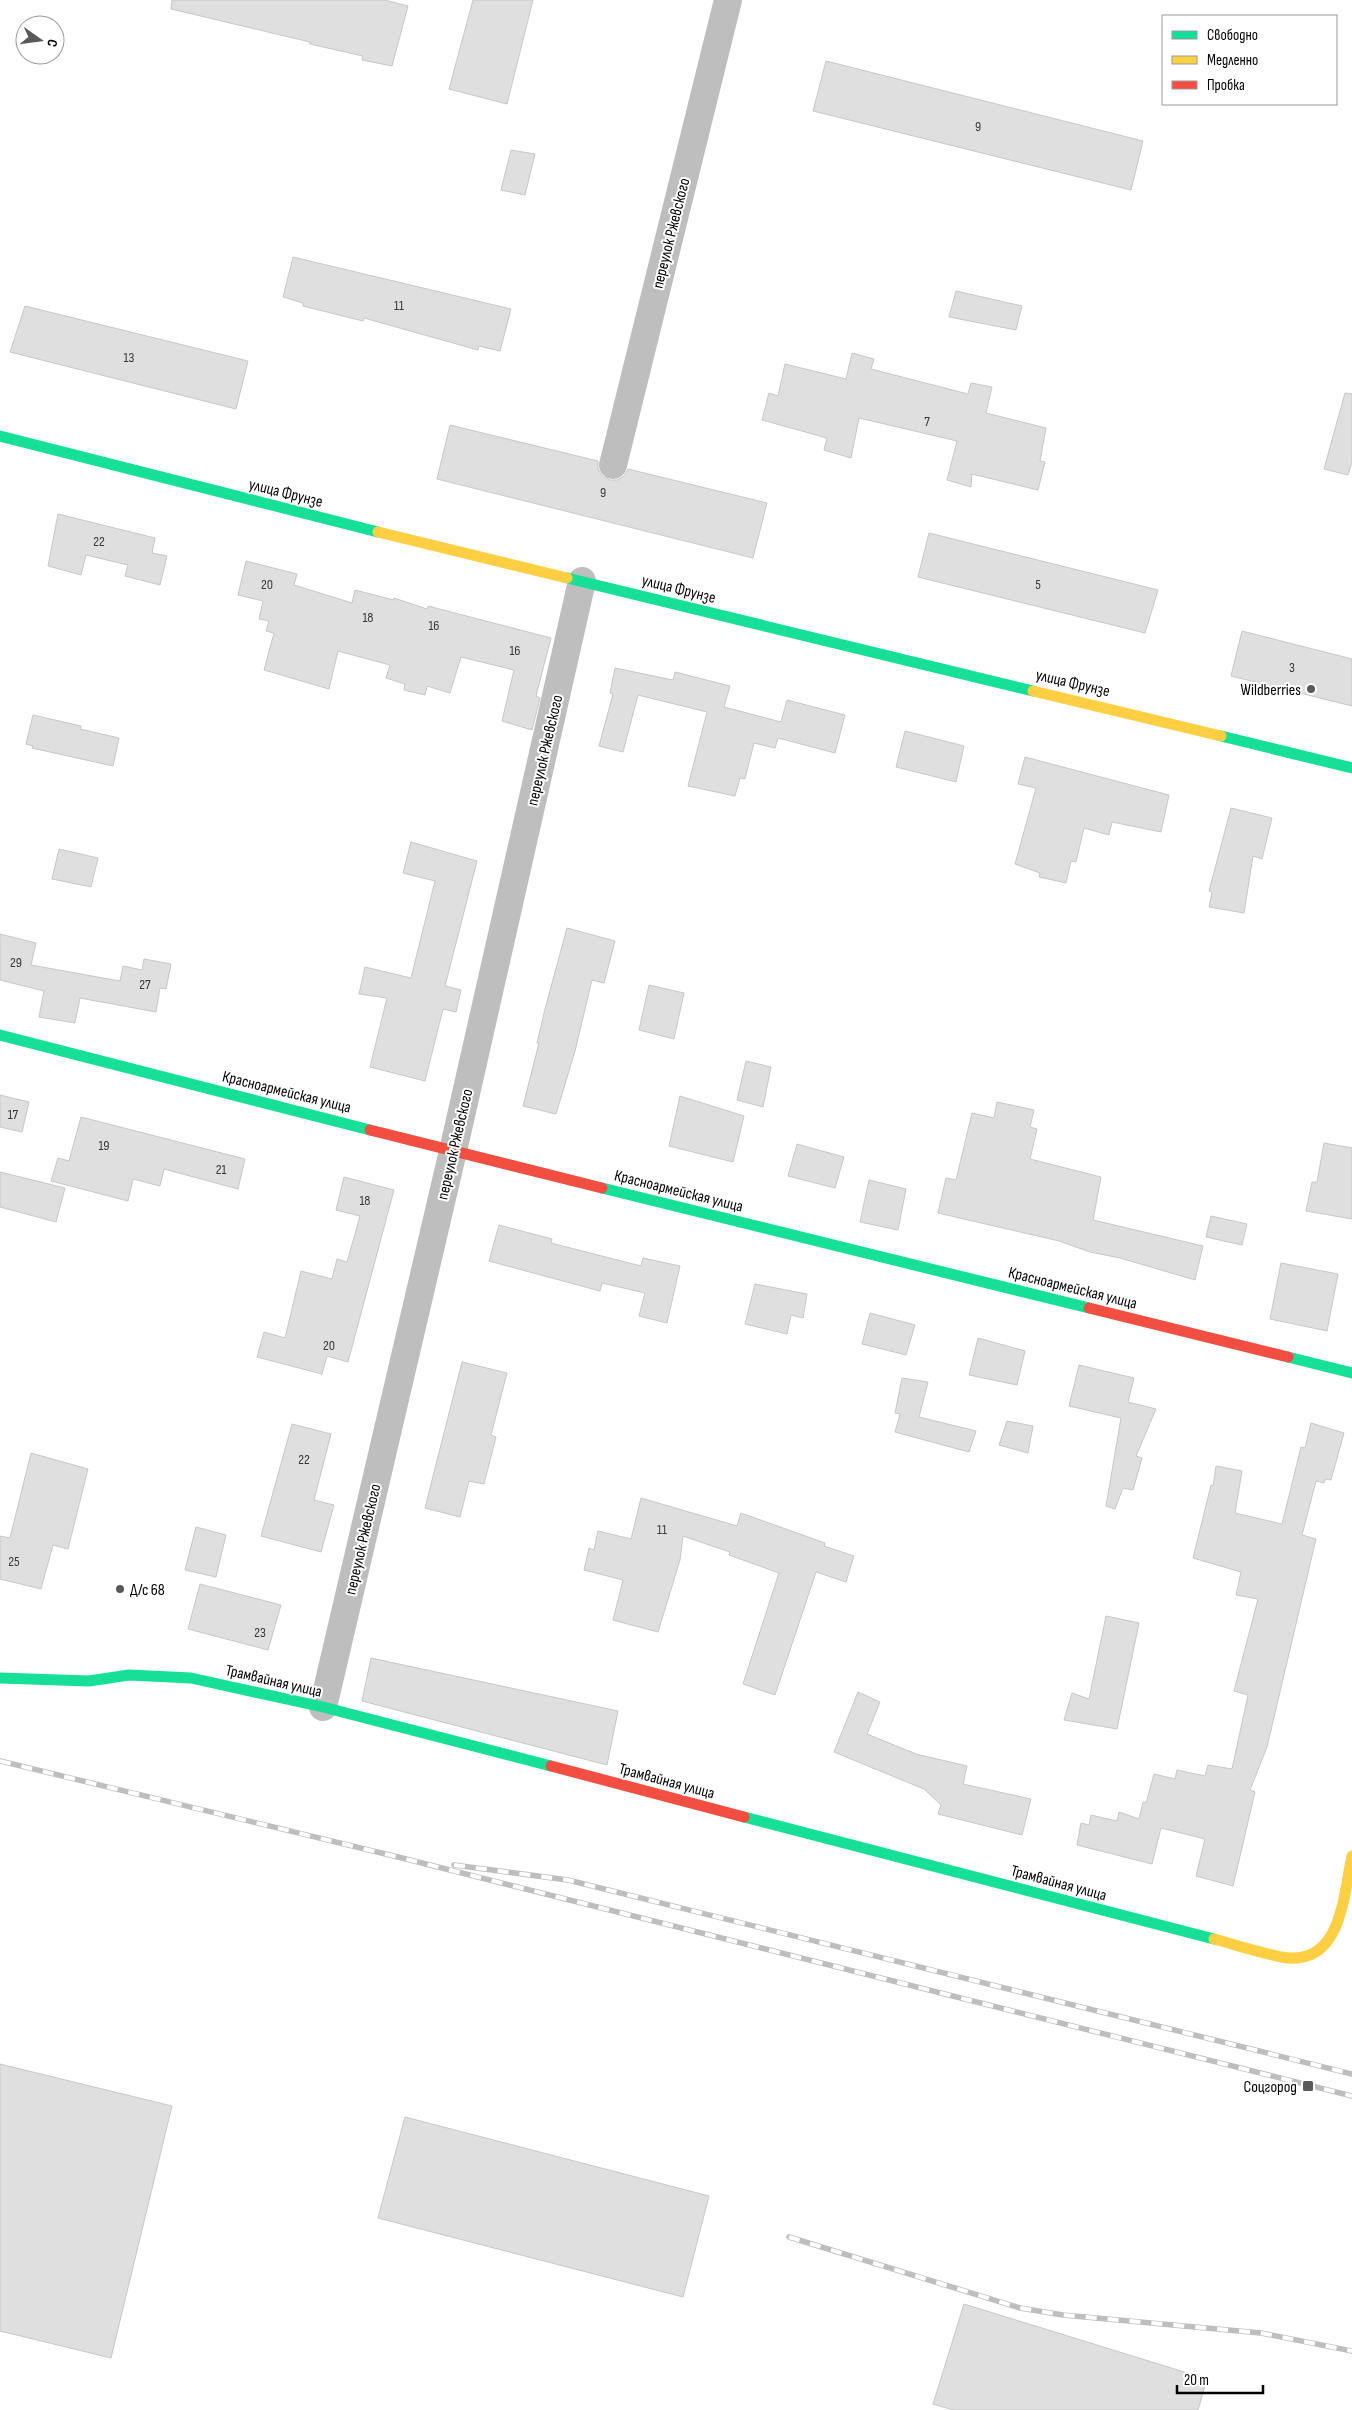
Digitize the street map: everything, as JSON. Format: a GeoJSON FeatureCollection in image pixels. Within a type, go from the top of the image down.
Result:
{"type":"FeatureCollection","features":[{"type":"Feature","properties":{"kind":"street","name":"переулок Ржевского"},"geometry":{"type":"LineString","coordinates":[[613,465],[728,0]]}},
{"type":"Feature","properties":{"kind":"street","name":"улица Фрунзе"},"geometry":{"type":"LineString","coordinates":[[0,436],[337,522],[1352,768]]}},
{"type":"Feature","properties":{"kind":"street","name":"переулок Ржевского"},"geometry":{"type":"LineString","coordinates":[[323,1707],[453,1150],[582,581]]}},
{"type":"Feature","properties":{"kind":"street","name":"Красноармейская улица"},"geometry":{"type":"LineString","coordinates":[[0,1035],[453,1150],[1352,1373]]}},
{"type":"Feature","properties":{"kind":"street","name":"Трамвайная улица"},"geometry":{"type":"LineString","coordinates":[[0,1678],[89,1681],[129,1675],[191,1678],[323,1707],[1282,1957],[1302,1958],[1319,1952],[1332,1938],[1352,1856]]}},
{"type":"Feature","properties":{"kind":"building"},"geometry":{"type":"Polygon","coordinates":[[[172,0],[385,0],[408,6],[392,66],[362,60],[363,56],[310,44],[310,42],[171,9],[172,0]]]}},
{"type":"Feature","properties":{"kind":"building"},"geometry":{"type":"Polygon","coordinates":[[[473,0],[533,0],[507,104],[449,89],[473,0]]]}},
{"type":"Feature","properties":{"kind":"building"},"geometry":{"type":"Polygon","coordinates":[[[826,61],[1143,141],[1131,190],[813,111],[826,61]]]}},
{"type":"Feature","properties":{"kind":"building"},"geometry":{"type":"Polygon","coordinates":[[[511,150],[535,154],[525,195],[501,190],[511,150]]]}},
{"type":"Feature","properties":{"kind":"building"},"geometry":{"type":"Polygon","coordinates":[[[293,257],[511,309],[500,351],[479,346],[478,350],[364,318],[363,321],[303,306],[303,303],[283,297],[293,257]]]}},
{"type":"Feature","properties":{"kind":"building"},"geometry":{"type":"Polygon","coordinates":[[[956,291],[1022,306],[1016,330],[949,317],[956,291]]]}},
{"type":"Feature","properties":{"kind":"building"},"geometry":{"type":"Polygon","coordinates":[[[25,306],[248,361],[236,409],[10,352],[25,306]]]}},
{"type":"Feature","properties":{"kind":"building"},"geometry":{"type":"Polygon","coordinates":[[[852,353],[874,359],[871,369],[968,394],[971,383],[992,387],[986,413],[1046,428],[1040,461],[1045,462],[1038,490],[972,474],[971,487],[947,480],[957,441],[859,418],[851,458],[824,450],[827,438],[762,420],[769,393],[778,396],[785,364],[846,379],[852,353]]]}},
{"type":"Feature","properties":{"kind":"building"},"geometry":{"type":"Polygon","coordinates":[[[1345,393],[1352,394],[1352,462],[1348,475],[1324,469],[1345,393]]]}},
{"type":"Feature","properties":{"kind":"building"},"geometry":{"type":"Polygon","coordinates":[[[450,425],[598,461],[598,469],[602,476],[610,480],[617,480],[624,476],[628,469],[767,503],[753,558],[437,479],[450,425]]]}},
{"type":"Feature","properties":{"kind":"building"},"geometry":{"type":"Polygon","coordinates":[[[58,514],[155,538],[152,553],[167,556],[160,585],[125,576],[128,565],[86,555],[81,575],[48,566],[58,514]]]}},
{"type":"Feature","properties":{"kind":"building"},"geometry":{"type":"Polygon","coordinates":[[[929,533],[1158,590],[1145,633],[918,577],[929,533]]]}},
{"type":"Feature","properties":{"kind":"building"},"geometry":{"type":"Polygon","coordinates":[[[246,561],[297,574],[294,585],[352,603],[355,590],[394,600],[394,598],[427,609],[428,606],[551,638],[536,696],[540,698],[532,730],[502,721],[514,670],[461,657],[450,693],[427,686],[425,695],[404,690],[405,684],[386,678],[390,665],[338,651],[329,689],[264,670],[274,633],[266,631],[269,621],[259,619],[263,601],[238,595],[246,561]]]}},
{"type":"Feature","properties":{"kind":"building"},"geometry":{"type":"Polygon","coordinates":[[[1242,631],[1352,659],[1352,706],[1231,676],[1242,631]]]}},
{"type":"Feature","properties":{"kind":"building"},"geometry":{"type":"Polygon","coordinates":[[[615,668],[673,680],[675,672],[730,686],[724,707],[781,722],[787,700],[845,715],[835,753],[778,738],[775,748],[754,743],[745,779],[740,778],[735,796],[688,786],[707,712],[638,695],[623,752],[599,746],[613,694],[610,693],[615,668]]]}},
{"type":"Feature","properties":{"kind":"building"},"geometry":{"type":"Polygon","coordinates":[[[33,715],[81,726],[80,729],[119,738],[113,766],[32,748],[33,746],[26,744],[33,715]]]}},
{"type":"Feature","properties":{"kind":"building"},"geometry":{"type":"Polygon","coordinates":[[[905,731],[964,746],[956,782],[896,767],[905,731]]]}},
{"type":"Feature","properties":{"kind":"building"},"geometry":{"type":"Polygon","coordinates":[[[1025,757],[1169,795],[1161,832],[1112,822],[1109,835],[1084,828],[1076,862],[1071,861],[1066,883],[1039,877],[1040,873],[1015,864],[1036,788],[1018,784],[1025,757]]]}},
{"type":"Feature","properties":{"kind":"building"},"geometry":{"type":"Polygon","coordinates":[[[1231,808],[1272,818],[1262,859],[1253,856],[1244,913],[1209,907],[1212,892],[1209,891],[1231,808]]]}},
{"type":"Feature","properties":{"kind":"building"},"geometry":{"type":"Polygon","coordinates":[[[411,842],[477,861],[445,986],[461,990],[456,1012],[443,1009],[425,1081],[370,1067],[387,998],[359,994],[365,967],[411,978],[435,881],[403,873],[411,842]]]}},
{"type":"Feature","properties":{"kind":"building"},"geometry":{"type":"Polygon","coordinates":[[[59,849],[98,858],[91,887],[52,879],[59,849]]]}},
{"type":"Feature","properties":{"kind":"building"},"geometry":{"type":"Polygon","coordinates":[[[567,928],[615,941],[604,983],[592,980],[575,1051],[556,1114],[523,1106],[539,1043],[537,1043],[545,1009],[567,928]]]}},
{"type":"Feature","properties":{"kind":"building"},"geometry":{"type":"Polygon","coordinates":[[[0,934],[36,943],[31,965],[120,981],[123,966],[142,970],[144,959],[171,964],[166,989],[160,988],[156,1012],[80,998],[75,1023],[39,1017],[44,991],[0,980],[0,934]]]}},
{"type":"Feature","properties":{"kind":"building"},"geometry":{"type":"Polygon","coordinates":[[[649,985],[684,993],[674,1039],[639,1030],[649,985]]]}},
{"type":"Feature","properties":{"kind":"building"},"geometry":{"type":"Polygon","coordinates":[[[746,1061],[771,1067],[763,1107],[737,1100],[746,1061]]]}},
{"type":"Feature","properties":{"kind":"building"},"geometry":{"type":"Polygon","coordinates":[[[0,1095],[29,1102],[22,1132],[0,1127],[0,1095]]]}},
{"type":"Feature","properties":{"kind":"building"},"geometry":{"type":"Polygon","coordinates":[[[680,1096],[744,1116],[733,1162],[669,1146],[680,1096]]]}},
{"type":"Feature","properties":{"kind":"building"},"geometry":{"type":"Polygon","coordinates":[[[997,1102],[1034,1110],[1030,1127],[1037,1129],[1030,1159],[1101,1177],[1093,1220],[1203,1246],[1195,1280],[1120,1258],[1090,1252],[1059,1241],[938,1213],[946,1178],[956,1180],[972,1113],[994,1118],[997,1102]]]}},
{"type":"Feature","properties":{"kind":"building"},"geometry":{"type":"Polygon","coordinates":[[[81,1117],[245,1159],[238,1189],[164,1169],[160,1186],[133,1179],[128,1201],[51,1181],[58,1158],[69,1161],[81,1117]]]}},
{"type":"Feature","properties":{"kind":"building"},"geometry":{"type":"Polygon","coordinates":[[[1324,1143],[1352,1148],[1352,1219],[1306,1211],[1312,1182],[1317,1182],[1324,1143]]]}},
{"type":"Feature","properties":{"kind":"building"},"geometry":{"type":"Polygon","coordinates":[[[797,1144],[844,1157],[835,1188],[788,1176],[797,1144]]]}},
{"type":"Feature","properties":{"kind":"building"},"geometry":{"type":"Polygon","coordinates":[[[0,1172],[65,1188],[56,1222],[0,1207],[0,1172]]]}},
{"type":"Feature","properties":{"kind":"building"},"geometry":{"type":"Polygon","coordinates":[[[344,1177],[394,1190],[348,1362],[327,1356],[322,1374],[257,1357],[264,1332],[285,1338],[301,1271],[332,1279],[337,1259],[347,1262],[360,1216],[336,1210],[344,1177]]]}},
{"type":"Feature","properties":{"kind":"building"},"geometry":{"type":"Polygon","coordinates":[[[869,1180],[906,1189],[898,1230],[860,1222],[869,1180]]]}},
{"type":"Feature","properties":{"kind":"building"},"geometry":{"type":"Polygon","coordinates":[[[1211,1216],[1247,1224],[1242,1245],[1206,1237],[1211,1216]]]}},
{"type":"Feature","properties":{"kind":"building"},"geometry":{"type":"Polygon","coordinates":[[[499,1225],[552,1239],[551,1243],[641,1266],[643,1258],[680,1266],[667,1323],[639,1316],[645,1293],[602,1283],[600,1291],[489,1261],[499,1225]]]}},
{"type":"Feature","properties":{"kind":"building"},"geometry":{"type":"Polygon","coordinates":[[[1281,1263],[1338,1274],[1327,1331],[1270,1319],[1281,1263]]]}},
{"type":"Feature","properties":{"kind":"building"},"geometry":{"type":"Polygon","coordinates":[[[755,1284],[807,1294],[803,1318],[791,1315],[787,1334],[745,1324],[755,1284]]]}},
{"type":"Feature","properties":{"kind":"building"},"geometry":{"type":"Polygon","coordinates":[[[870,1313],[915,1325],[906,1355],[862,1344],[870,1313]]]}},
{"type":"Feature","properties":{"kind":"building"},"geometry":{"type":"Polygon","coordinates":[[[978,1338],[1025,1351],[1017,1385],[969,1375],[978,1338]]]}},
{"type":"Feature","properties":{"kind":"building"},"geometry":{"type":"Polygon","coordinates":[[[462,1362],[507,1373],[491,1435],[496,1437],[484,1484],[469,1481],[460,1517],[425,1508],[462,1362]]]}},
{"type":"Feature","properties":{"kind":"building"},"geometry":{"type":"Polygon","coordinates":[[[1079,1365],[1134,1378],[1128,1402],[1156,1409],[1136,1456],[1142,1458],[1133,1490],[1123,1488],[1115,1509],[1106,1506],[1121,1418],[1069,1406],[1079,1365]]]}},
{"type":"Feature","properties":{"kind":"building"},"geometry":{"type":"Polygon","coordinates":[[[902,1378],[928,1382],[919,1417],[976,1431],[969,1452],[895,1432],[900,1414],[895,1413],[902,1378]]]}},
{"type":"Feature","properties":{"kind":"building"},"geometry":{"type":"Polygon","coordinates":[[[1007,1421],[1033,1426],[1028,1453],[999,1445],[1007,1421]]]}},
{"type":"Feature","properties":{"kind":"building"},"geometry":{"type":"Polygon","coordinates":[[[1311,1423],[1344,1433],[1331,1480],[1325,1479],[1324,1483],[1316,1481],[1302,1535],[1316,1539],[1267,1747],[1250,1790],[1255,1792],[1233,1886],[1196,1876],[1205,1839],[1161,1828],[1152,1864],[1077,1845],[1081,1823],[1089,1825],[1091,1815],[1117,1821],[1119,1812],[1139,1819],[1143,1802],[1146,1803],[1154,1774],[1175,1779],[1177,1770],[1205,1776],[1208,1765],[1232,1769],[1248,1695],[1234,1691],[1258,1599],[1236,1595],[1241,1572],[1193,1558],[1211,1485],[1213,1486],[1216,1466],[1242,1471],[1235,1513],[1282,1524],[1301,1447],[1305,1448],[1311,1423]]]}},
{"type":"Feature","properties":{"kind":"building"},"geometry":{"type":"Polygon","coordinates":[[[292,1424],[331,1434],[314,1500],[334,1505],[321,1552],[261,1536],[292,1424]]]}},
{"type":"Feature","properties":{"kind":"building"},"geometry":{"type":"Polygon","coordinates":[[[31,1453],[88,1469],[68,1549],[53,1545],[41,1589],[0,1579],[0,1536],[10,1538],[31,1453]]]}},
{"type":"Feature","properties":{"kind":"building"},"geometry":{"type":"Polygon","coordinates":[[[641,1498],[737,1526],[741,1513],[825,1543],[824,1546],[854,1556],[846,1582],[816,1572],[775,1695],[743,1684],[779,1573],[729,1555],[730,1552],[683,1536],[680,1560],[658,1632],[613,1620],[623,1580],[584,1570],[589,1548],[594,1550],[598,1531],[631,1539],[641,1498]]]}},
{"type":"Feature","properties":{"kind":"building"},"geometry":{"type":"Polygon","coordinates":[[[196,1527],[226,1535],[216,1577],[185,1570],[196,1527]]]}},
{"type":"Feature","properties":{"kind":"building"},"geometry":{"type":"Polygon","coordinates":[[[200,1584],[281,1605],[268,1650],[188,1629],[200,1584]]]}},
{"type":"Feature","properties":{"kind":"building"},"geometry":{"type":"Polygon","coordinates":[[[1106,1616],[1139,1623],[1117,1729],[1064,1720],[1072,1693],[1089,1699],[1106,1616]]]}},
{"type":"Feature","properties":{"kind":"building"},"geometry":{"type":"Polygon","coordinates":[[[371,1658],[618,1711],[607,1765],[362,1701],[371,1658]]]}},
{"type":"Feature","properties":{"kind":"building"},"geometry":{"type":"Polygon","coordinates":[[[858,1692],[880,1702],[867,1734],[916,1754],[967,1766],[963,1784],[1031,1799],[1022,1835],[938,1814],[941,1805],[924,1789],[834,1752],[858,1692]]]}},
{"type":"Feature","properties":{"kind":"building"},"geometry":{"type":"Polygon","coordinates":[[[0,2064],[172,2106],[111,2358],[0,2331],[0,2064]]]}},
{"type":"Feature","properties":{"kind":"building"},"geometry":{"type":"Polygon","coordinates":[[[405,2117],[709,2196],[683,2297],[378,2218],[405,2117]]]}},
{"type":"Feature","properties":{"kind":"building"},"geometry":{"type":"Polygon","coordinates":[[[964,2304],[1207,2379],[1198,2410],[953,2410],[933,2404],[964,2304]]]}},
{"type":"Feature","properties":{"kind":"railway"},"geometry":{"type":"LineString","coordinates":[[0,1761],[402,1858],[1352,2096]]}},
{"type":"Feature","properties":{"kind":"railway"},"geometry":{"type":"LineString","coordinates":[[454,1865],[568,1880],[1352,2074]]}},
{"type":"Feature","properties":{"kind":"railway"},"geometry":{"type":"LineString","coordinates":[[789,2237],[1020,2308],[1063,2315],[1261,2333],[1352,2351]]}},
{"type":"Feature","properties":{"kind":"traffic: fast"},"geometry":{"type":"LineString","coordinates":[[0,436],[378,532]]}},
{"type":"Feature","properties":{"kind":"traffic: fast"},"geometry":{"type":"LineString","coordinates":[[567,578],[1033,691]]}},
{"type":"Feature","properties":{"kind":"traffic: fast"},"geometry":{"type":"LineString","coordinates":[[1221,736],[1352,768]]}},
{"type":"Feature","properties":{"kind":"traffic: fast"},"geometry":{"type":"LineString","coordinates":[[0,1035],[370,1130]]}},
{"type":"Feature","properties":{"kind":"traffic: fast"},"geometry":{"type":"LineString","coordinates":[[602,1188],[1089,1308]]}},
{"type":"Feature","properties":{"kind":"traffic: fast"},"geometry":{"type":"LineString","coordinates":[[1288,1357],[1352,1373]]}},
{"type":"Feature","properties":{"kind":"traffic: fast"},"geometry":{"type":"LineString","coordinates":[[0,1678],[89,1681],[129,1675],[191,1678],[323,1707],[551,1766]]}},
{"type":"Feature","properties":{"kind":"traffic: fast"},"geometry":{"type":"LineString","coordinates":[[744,1817],[1214,1939]]}},
{"type":"Feature","properties":{"kind":"traffic: slow"},"geometry":{"type":"LineString","coordinates":[[378,532],[567,578]]}},
{"type":"Feature","properties":{"kind":"traffic: slow"},"geometry":{"type":"LineString","coordinates":[[1033,691],[1221,736]]}},
{"type":"Feature","properties":{"kind":"traffic: slow"},"geometry":{"type":"LineString","coordinates":[[1214,1939],[1281,1957],[1301,1958],[1316,1952],[1327,1941],[1336,1926],[1346,1891],[1352,1856]]}},
{"type":"Feature","properties":{"kind":"traffic: jam"},"geometry":{"type":"LineString","coordinates":[[370,1130],[602,1188]]}},
{"type":"Feature","properties":{"kind":"traffic: jam"},"geometry":{"type":"LineString","coordinates":[[1089,1308],[1288,1357]]}},
{"type":"Feature","properties":{"kind":"traffic: jam"},"geometry":{"type":"LineString","coordinates":[[551,1766],[744,1817]]}},
{"type":"Feature","properties":{"kind":"place","name":"Wildberries"},"geometry":{"type":"Point","coordinates":[1311,689]}},
{"type":"Feature","properties":{"kind":"place","name":"Д/с 68"},"geometry":{"type":"Point","coordinates":[120,1589]}},
{"type":"Feature","properties":{"kind":"place","name":"Соцгород"},"geometry":{"type":"Point","coordinates":[1308,2086]}}]}
